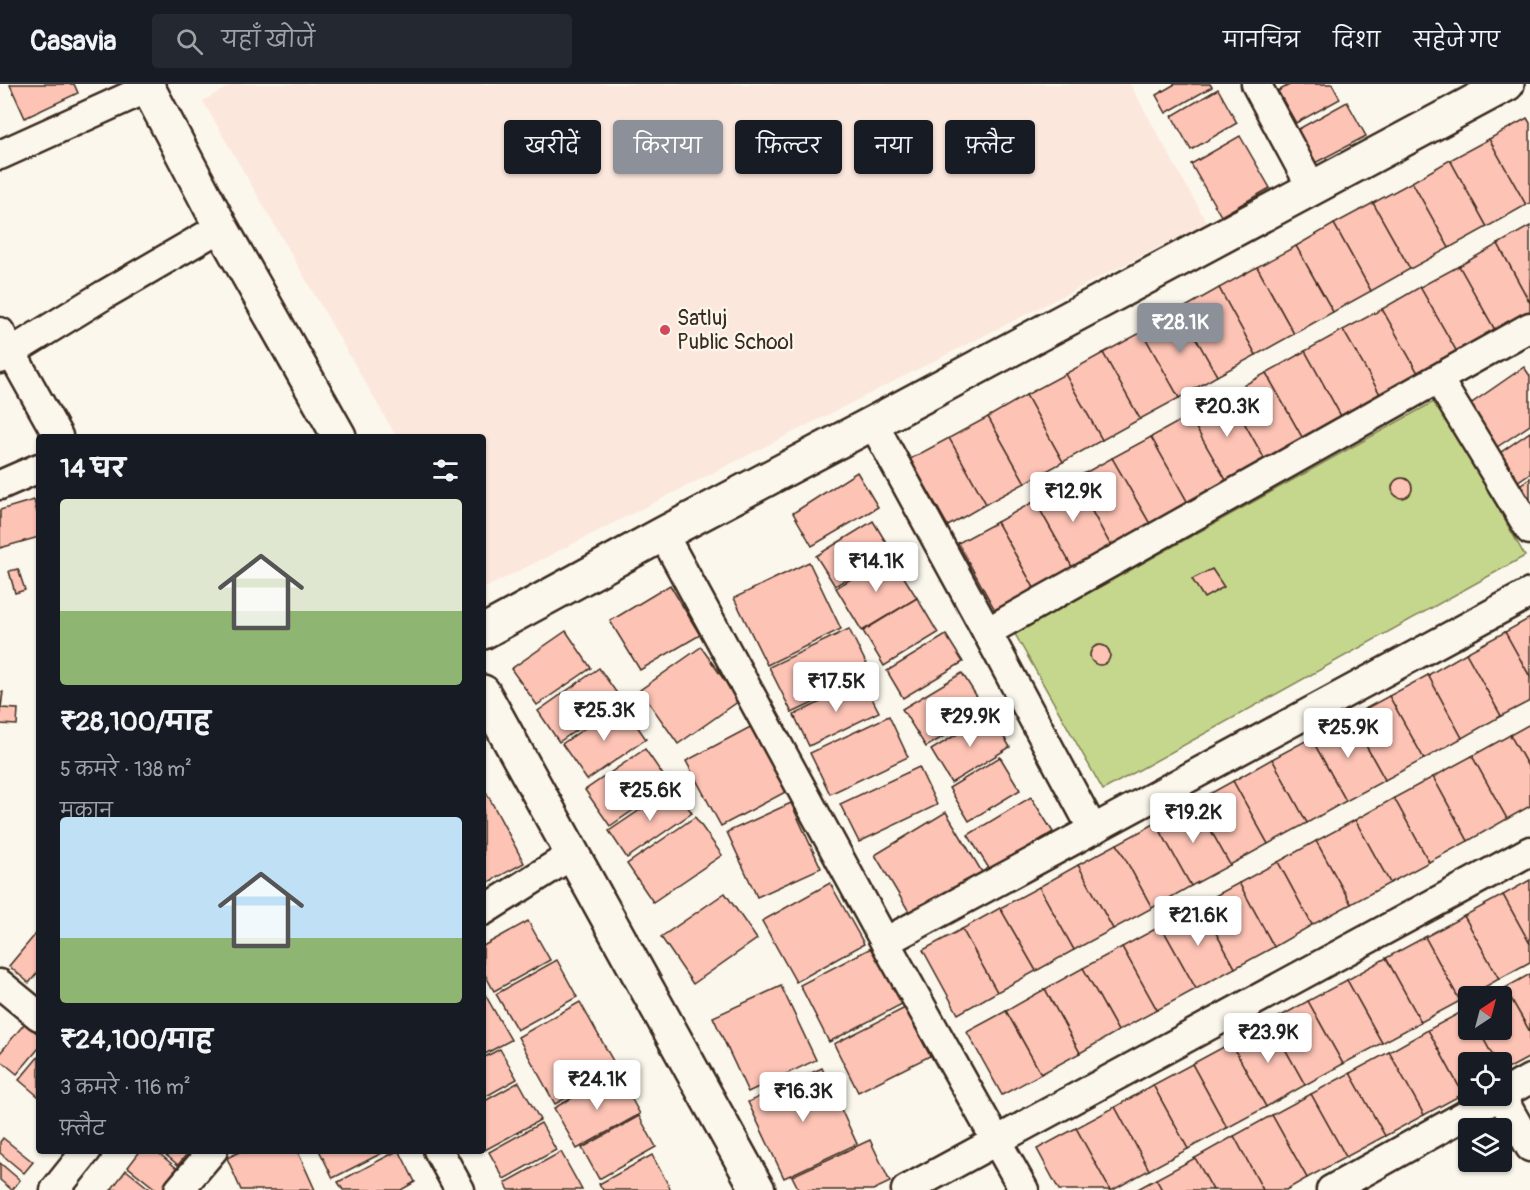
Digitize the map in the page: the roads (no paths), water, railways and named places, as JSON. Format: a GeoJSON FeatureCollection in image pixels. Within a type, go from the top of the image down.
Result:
{"type":"FeatureCollection","features":[{"type":"Feature","properties":{"kind":"street"},"geometry":{"type":"LineString","coordinates":[[1256,84],[1312,188]]}},
{"type":"Feature","properties":{"kind":"street"},"geometry":{"type":"LineString","coordinates":[[0,155],[147,86],[221,227],[338,434]]}},
{"type":"Feature","properties":{"kind":"street"},"geometry":{"type":"LineString","coordinates":[[486,630],[1312,188],[1490,88]]}},
{"type":"Feature","properties":{"kind":"street"},"geometry":{"type":"LineString","coordinates":[[57,434],[4,348],[104,295],[221,227]]}},
{"type":"Feature","properties":{"kind":"street"},"geometry":{"type":"LineString","coordinates":[[987,632],[1530,327]]}},
{"type":"Feature","properties":{"kind":"street"},"geometry":{"type":"LineString","coordinates":[[1438,379],[1530,530]]}},
{"type":"Feature","properties":{"kind":"street"},"geometry":{"type":"LineString","coordinates":[[873,423],[1093,830]]}},
{"type":"Feature","properties":{"kind":"street"},"geometry":{"type":"LineString","coordinates":[[0,485],[36,469]]}},
{"type":"Feature","properties":{"kind":"street"},"geometry":{"type":"LineString","coordinates":[[663,534],[885,942],[1024,1190]]}},
{"type":"Feature","properties":{"kind":"street"},"geometry":{"type":"LineString","coordinates":[[885,942],[1530,593]]}},
{"type":"Feature","properties":{"kind":"street"},"geometry":{"type":"LineString","coordinates":[[486,697],[758,1190]]}},
{"type":"Feature","properties":{"kind":"street"},"geometry":{"type":"LineString","coordinates":[[906,1190],[1530,850]]}},
{"type":"Feature","properties":{"kind":"street"},"geometry":{"type":"LineString","coordinates":[[486,909],[573,854]]}},
{"type":"Feature","properties":{"kind":"street"},"geometry":{"type":"LineString","coordinates":[[0,984],[36,1014]]}},
{"type":"Feature","properties":{"kind":"street"},"geometry":{"type":"LineString","coordinates":[[1512,1090],[1530,1079]]}},
{"type":"Feature","properties":{"kind":"street"},"geometry":{"type":"LineString","coordinates":[[1331,1190],[1483,1106]]}},
{"type":"Feature","properties":{"kind":"street"},"geometry":{"type":"LineString","coordinates":[[1507,1106],[1530,1148]]}},
{"type":"Feature","properties":{"kind":"street"},"geometry":{"type":"LineString","coordinates":[[55,1190],[84,1154]]}},
{"type":"Feature","properties":{"kind":"street"},"geometry":{"type":"LineString","coordinates":[[440,1154],[460,1190]]}},
{"type":"Feature","properties":{"kind":"place","name":"Satluj Public School"},"geometry":{"type":"Point","coordinates":[665,330]}}]}
